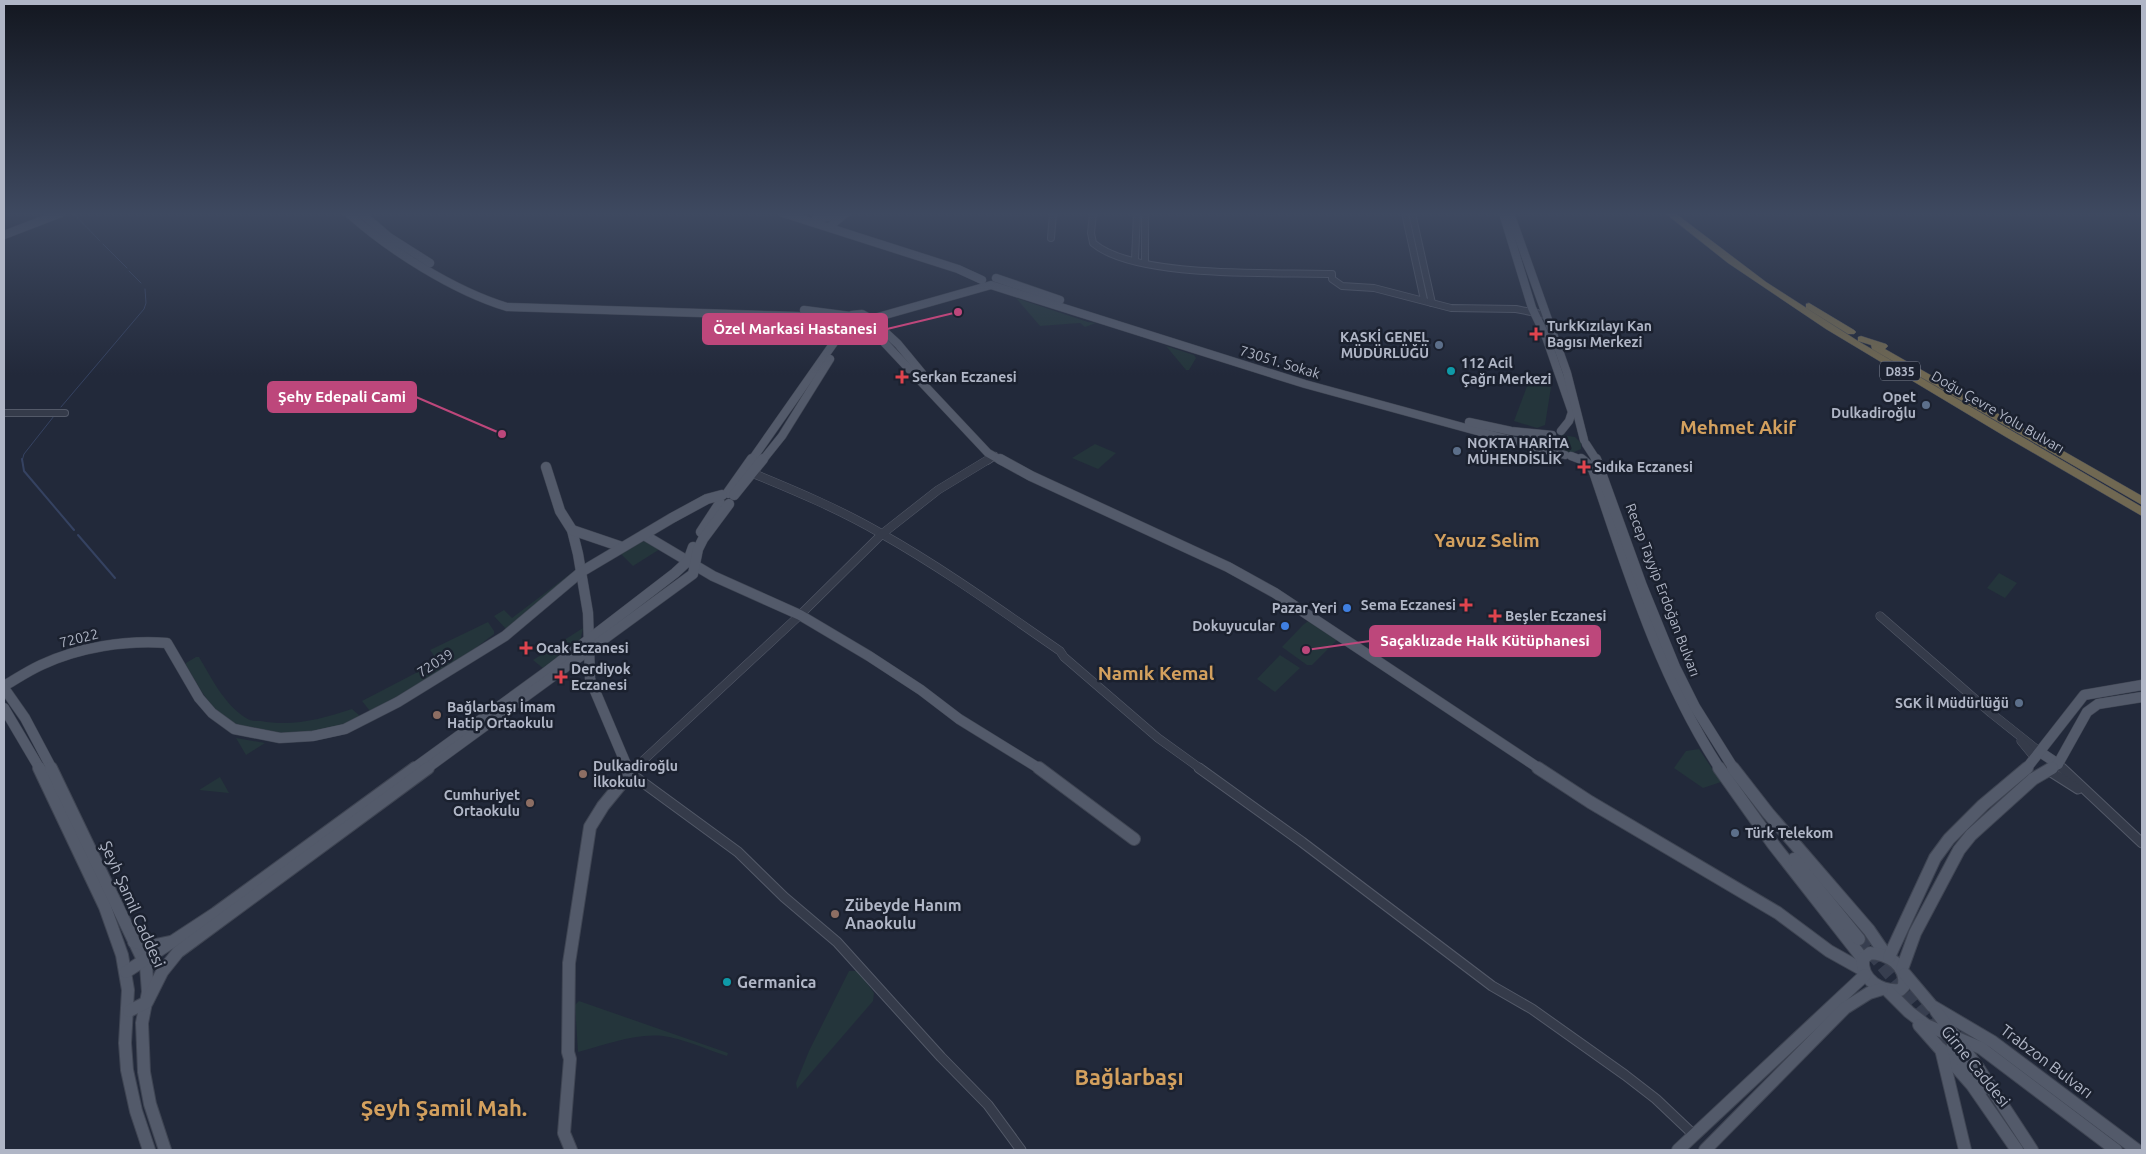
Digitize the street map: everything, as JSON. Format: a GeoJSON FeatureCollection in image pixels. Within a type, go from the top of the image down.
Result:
{"type":"FeatureCollection","features":[{"type":"Feature","properties":{"kind":"highway","name":"Doğu Çevre Yolu Bulvarı"},"geometry":{"type":"LineString","coordinates":[[1738,267],[1870,354],[2142,512]]}},
{"type":"Feature","properties":{"kind":"highway","name":"Doğu Çevre Yolu Bulvarı"},"geometry":{"type":"LineString","coordinates":[[1751,267],[1861,339],[2142,501]]}},
{"type":"Feature","properties":{"kind":"highway"},"geometry":{"type":"LineString","coordinates":[[1861,339],[1879,343],[1896,352],[2142,496]]}},
{"type":"Feature","properties":{"kind":"highway"},"geometry":{"type":"LineString","coordinates":[[2017,440],[2067,475],[2142,519]]}},
{"type":"Feature","properties":{"kind":"main road"},"geometry":{"type":"LineString","coordinates":[[424,267],[482,300],[507,307],[791,316],[836,321],[847,327],[880,337],[988,453],[1031,476],[1228,567],[1275,593],[1590,802],[1799,928],[1829,951],[1863,966],[1872,983],[1885,990]]}},
{"type":"Feature","properties":{"kind":"main road"},"geometry":{"type":"LineString","coordinates":[[435,267],[474,291],[498,300],[538,303],[801,310],[868,317],[973,287],[990,280]]}},
{"type":"Feature","properties":{"kind":"main road"},"geometry":{"type":"LineString","coordinates":[[950,267],[1110,318],[1362,394],[1511,431],[1556,433],[1571,432],[1585,442],[1586,451],[1582,454],[1568,455],[1551,446],[1550,438],[1556,433],[1570,422],[1572,412],[1568,396],[1534,311],[1520,267]]}},
{"type":"Feature","properties":{"kind":"main road"},"geometry":{"type":"LineString","coordinates":[[968,267],[978,270],[990,280]]}},
{"type":"Feature","properties":{"kind":"main road","name":"Recep Tayyip Erdoğan Bulvarı"},"geometry":{"type":"LineString","coordinates":[[1528,267],[1567,374],[1585,442],[1598,462],[1670,659],[1705,725],[1742,781],[1842,898],[1880,944],[1887,956]]}},
{"type":"Feature","properties":{"kind":"main road"},"geometry":{"type":"LineString","coordinates":[[971,274],[975,281],[973,287]]}},
{"type":"Feature","properties":{"kind":"main road","name":"73051. Sokak"},"geometry":{"type":"LineString","coordinates":[[990,280],[1006,289],[1305,384],[1568,455]]}},
{"type":"Feature","properties":{"kind":"main road"},"geometry":{"type":"LineString","coordinates":[[973,287],[1006,289]]}},
{"type":"Feature","properties":{"kind":"main road"},"geometry":{"type":"LineString","coordinates":[[727,498],[752,473],[782,436],[836,350],[847,327],[845,320],[850,316]]}},
{"type":"Feature","properties":{"kind":"main road"},"geometry":{"type":"LineString","coordinates":[[862,330],[869,327],[868,317]]}},
{"type":"Feature","properties":{"kind":"main road"},"geometry":{"type":"LineString","coordinates":[[868,317],[898,344],[995,456]]}},
{"type":"Feature","properties":{"kind":"main road"},"geometry":{"type":"LineString","coordinates":[[126,972],[144,961],[178,952],[680,576],[693,574],[691,563],[727,498],[847,327]]}},
{"type":"Feature","properties":{"kind":"main road","name":"Recep Tayyip Erdoğan Bulvarı"},"geometry":{"type":"LineString","coordinates":[[1568,455],[1585,461],[1593,470],[1644,616],[1669,679],[1692,723],[1767,836],[1863,966]]}},
{"type":"Feature","properties":{"kind":"main road"},"geometry":{"type":"LineString","coordinates":[[546,467],[560,511],[574,534],[587,605],[590,679],[630,773],[603,806],[590,826],[568,976],[568,1052],[570,1059],[564,1133],[571,1150]]}},
{"type":"Feature","properties":{"kind":"main road","name":"72039"},"geometry":{"type":"LineString","coordinates":[[167,643],[200,698],[212,712],[234,729],[280,738],[313,736],[344,729],[398,702],[505,636],[581,572],[707,499],[727,498]]}},
{"type":"Feature","properties":{"kind":"main road"},"geometry":{"type":"LineString","coordinates":[[574,534],[619,550]]}},
{"type":"Feature","properties":{"kind":"main road"},"geometry":{"type":"LineString","coordinates":[[644,535],[722,581],[800,615],[892,670],[960,719],[1035,765],[1134,839]]}},
{"type":"Feature","properties":{"kind":"main road"},"geometry":{"type":"LineString","coordinates":[[680,576],[722,581]]}},
{"type":"Feature","properties":{"kind":"main road","name":"72022"},"geometry":{"type":"LineString","coordinates":[[4,687],[47,662],[74,654],[148,640],[167,643]]}},
{"type":"Feature","properties":{"kind":"main road"},"geometry":{"type":"LineString","coordinates":[[129,1011],[147,1002],[162,972],[168,954],[176,941],[589,644]]}},
{"type":"Feature","properties":{"kind":"main road"},"geometry":{"type":"LineString","coordinates":[[1887,956],[1940,852],[1949,839],[1976,812],[2023,773],[2084,695],[2142,684]]}},
{"type":"Feature","properties":{"kind":"main road","name":"Şeyh Şamil Caddesi"},"geometry":{"type":"LineString","coordinates":[[4,687],[25,718],[50,765],[144,961],[148,980],[147,1002],[142,1013],[142,1066],[152,1113],[165,1150]]}},
{"type":"Feature","properties":{"kind":"main road"},"geometry":{"type":"LineString","coordinates":[[1705,1150],[1802,1054],[1840,1013],[1871,991],[1899,990],[1903,988],[1905,984],[1903,971],[1915,933],[1959,850],[1971,835],[2033,779],[2053,767],[2087,712],[2098,704],[2142,697]]}},
{"type":"Feature","properties":{"kind":"main road","name":"Şeyh Şamil Caddesi"},"geometry":{"type":"LineString","coordinates":[[4,708],[41,774],[112,925],[126,972],[129,1011],[126,1044],[127,1064],[148,1150]]}},
{"type":"Feature","properties":{"kind":"main road"},"geometry":{"type":"LineString","coordinates":[[2038,755],[2053,767]]}},
{"type":"Feature","properties":{"kind":"main road"},"geometry":{"type":"LineString","coordinates":[[1721,769],[1863,937],[1742,781]]}},
{"type":"Feature","properties":{"kind":"main road"},"geometry":{"type":"LineString","coordinates":[[134,942],[151,946],[176,941]]}},
{"type":"Feature","properties":{"kind":"main road"},"geometry":{"type":"LineString","coordinates":[[1678,1150],[1747,1083],[1832,1009],[1852,983],[1870,953],[1887,956],[1903,971]]}},
{"type":"Feature","properties":{"kind":"main road","name":"Trabzon Bulvarı"},"geometry":{"type":"LineString","coordinates":[[1903,971],[1932,1006],[1949,1043]]}},
{"type":"Feature","properties":{"kind":"main road","name":"Trabzon Bulvarı"},"geometry":{"type":"LineString","coordinates":[[1885,990],[1903,1008],[1932,1028],[1979,1069]]}},
{"type":"Feature","properties":{"kind":"main road","name":"Trabzon Bulvarı"},"geometry":{"type":"LineString","coordinates":[[1932,1006],[1993,1042],[2137,1150]]}},
{"type":"Feature","properties":{"kind":"main road"},"geometry":{"type":"LineString","coordinates":[[1949,1043],[1965,1150]]}},
{"type":"Feature","properties":{"kind":"main road","name":"Trabzon Bulvarı"},"geometry":{"type":"LineString","coordinates":[[1949,1043],[1981,1048],[2116,1150]]}},
{"type":"Feature","properties":{"kind":"main road","name":"Girne Caddesi"},"geometry":{"type":"LineString","coordinates":[[1949,1043],[2017,1150]]}},
{"type":"Feature","properties":{"kind":"main road","name":"Girne Caddesi"},"geometry":{"type":"LineString","coordinates":[[1949,1043],[1973,1073],[2024,1150]]}},
{"type":"Feature","properties":{"kind":"main road"},"geometry":{"type":"LineString","coordinates":[[1990,1049],[2131,1150]]}},
{"type":"Feature","properties":{"kind":"main road"},"geometry":{"type":"LineString","coordinates":[[1979,1069],[1980,1064],[1986,1062],[1992,1062],[2007,1068]]}},
{"type":"Feature","properties":{"kind":"main road","name":"Girne Caddesi"},"geometry":{"type":"LineString","coordinates":[[1979,1069],[2032,1150]]}},
{"type":"Feature","properties":{"kind":"street"},"geometry":{"type":"LineString","coordinates":[[1173,267],[1332,274],[1332,279],[1342,286],[1374,288],[1451,308],[1516,309],[1534,311],[1546,315]]}},
{"type":"Feature","properties":{"kind":"street"},"geometry":{"type":"LineString","coordinates":[[1416,267],[1424,300]]}},
{"type":"Feature","properties":{"kind":"street"},"geometry":{"type":"LineString","coordinates":[[1424,267],[1432,303]]}},
{"type":"Feature","properties":{"kind":"street"},"geometry":{"type":"LineString","coordinates":[[1534,311],[1542,306]]}},
{"type":"Feature","properties":{"kind":"street"},"geometry":{"type":"LineString","coordinates":[[4,413],[65,412]]}},
{"type":"Feature","properties":{"kind":"street"},"geometry":{"type":"LineString","coordinates":[[995,456],[938,490],[882,534],[800,615],[630,773],[738,852],[858,962],[941,1057],[988,1105],[1021,1150]]}},
{"type":"Feature","properties":{"kind":"street"},"geometry":{"type":"LineString","coordinates":[[752,473],[803,494],[882,534],[1052,644],[1136,721],[1158,738],[1302,842],[1492,986],[1532,1009],[1626,1075],[1656,1099],[1694,1135]]}},
{"type":"Feature","properties":{"kind":"street"},"geometry":{"type":"LineString","coordinates":[[1880,616],[2004,723],[2038,755]]}},
{"type":"Feature","properties":{"kind":"street"},"geometry":{"type":"LineString","coordinates":[[2053,767],[2097,801],[2142,843]]}},
{"type":"Feature","properties":{"kind":"shaded area"},"geometry":{"type":"Polygon","coordinates":[[[1016,298],[1096,323],[1085,327],[1080,323],[1040,326],[1016,298]]]}},
{"type":"Feature","properties":{"kind":"shaded area"},"geometry":{"type":"Polygon","coordinates":[[[1166,346],[1194,355],[1196,358],[1189,370],[1186,370],[1166,346]]]}},
{"type":"Feature","properties":{"kind":"shaded area"},"geometry":{"type":"Polygon","coordinates":[[[1529,381],[1551,387],[1545,425],[1537,428],[1514,421],[1529,381]]]}},
{"type":"Feature","properties":{"kind":"shaded area"},"geometry":{"type":"Polygon","coordinates":[[[1562,435],[1575,437],[1581,443],[1581,449],[1572,453],[1560,449],[1555,440],[1562,435]]]}},
{"type":"Feature","properties":{"kind":"shaded area"},"geometry":{"type":"Polygon","coordinates":[[[1095,444],[1116,453],[1098,469],[1072,458],[1095,444]]]}},
{"type":"Feature","properties":{"kind":"shaded area"},"geometry":{"type":"Polygon","coordinates":[[[644,539],[660,549],[633,566],[620,553],[644,539]]]}},
{"type":"Feature","properties":{"kind":"shaded area"},"geometry":{"type":"Polygon","coordinates":[[[578,568],[506,629],[494,616],[504,610],[512,618],[578,568]]]}},
{"type":"Feature","properties":{"kind":"shaded area"},"geometry":{"type":"Polygon","coordinates":[[[1999,573],[2017,583],[2005,598],[1987,588],[1999,573]]]}},
{"type":"Feature","properties":{"kind":"shaded area"},"geometry":{"type":"Polygon","coordinates":[[[1311,619],[1339,638],[1312,665],[1307,665],[1282,647],[1311,619]]]}},
{"type":"Feature","properties":{"kind":"shaded area"},"geometry":{"type":"Polygon","coordinates":[[[488,622],[494,634],[435,676],[403,695],[370,711],[362,701],[435,663],[437,660],[430,650],[488,622]]]}},
{"type":"Feature","properties":{"kind":"shaded area"},"geometry":{"type":"Polygon","coordinates":[[[583,628],[580,642],[544,669],[533,660],[583,628]]]}},
{"type":"Feature","properties":{"kind":"shaded area"},"geometry":{"type":"Polygon","coordinates":[[[1280,655],[1300,668],[1275,692],[1257,679],[1280,655]]]}},
{"type":"Feature","properties":{"kind":"shaded area"},"geometry":{"type":"Polygon","coordinates":[[[199,657],[231,706],[249,720],[273,723],[296,722],[318,719],[352,709],[360,716],[328,729],[309,733],[270,733],[252,730],[235,724],[221,715],[211,704],[186,665],[186,663],[199,657]]]}},
{"type":"Feature","properties":{"kind":"shaded area"},"geometry":{"type":"Polygon","coordinates":[[[236,738],[265,743],[246,755],[236,738]]]}},
{"type":"Feature","properties":{"kind":"shaded area"},"geometry":{"type":"Polygon","coordinates":[[[1699,749],[1721,782],[1703,788],[1674,768],[1686,751],[1699,749]]]}},
{"type":"Feature","properties":{"kind":"shaded area"},"geometry":{"type":"Polygon","coordinates":[[[220,777],[229,793],[199,790],[220,777]]]}},
{"type":"Feature","properties":{"kind":"shaded area"},"geometry":{"type":"Polygon","coordinates":[[[849,971],[858,971],[874,993],[873,1001],[797,1089],[796,1083],[809,1051],[849,971]]]}},
{"type":"Feature","properties":{"kind":"shaded area"},"geometry":{"type":"Polygon","coordinates":[[[579,1001],[728,1053],[727,1056],[695,1044],[663,1036],[642,1036],[620,1040],[578,1052],[575,1005],[579,1001]]]}},
{"type":"Feature","properties":{"kind":"waterway"},"geometry":{"type":"LineString","coordinates":[[129,271],[141,283]]}},
{"type":"Feature","properties":{"kind":"waterway"},"geometry":{"type":"LineString","coordinates":[[61,407],[144,309],[146,303],[145,289]]}},
{"type":"Feature","properties":{"kind":"waterway"},"geometry":{"type":"LineString","coordinates":[[22,460],[24,454],[54,416]]}},
{"type":"Feature","properties":{"kind":"waterway"},"geometry":{"type":"LineString","coordinates":[[22,460],[24,471],[74,530]]}},
{"type":"Feature","properties":{"kind":"waterway"},"geometry":{"type":"LineString","coordinates":[[78,535],[115,578]]}},
{"type":"Feature","properties":{"kind":"tunnel"},"geometry":{"type":"LineString","coordinates":[[1859,939],[1952,1048]]}},
{"type":"Feature","properties":{"kind":"tunnel"},"geometry":{"type":"LineString","coordinates":[[1946,1022],[1979,1042]]}},
{"type":"Feature","properties":{"kind":"place","name":"Özel Markasi Hastanesi"},"geometry":{"type":"Point","coordinates":[958,312]}},
{"type":"Feature","properties":{"kind":"place","name":"TurkKızılayı Kan Bagısı Merkezi"},"geometry":{"type":"Point","coordinates":[1536,334]}},
{"type":"Feature","properties":{"kind":"place","name":"KASKİ GENEL MÜDÜRLÜĞÜ"},"geometry":{"type":"Point","coordinates":[1439,345]}},
{"type":"Feature","properties":{"kind":"place","name":"112 Acil Çağrı Merkezi"},"geometry":{"type":"Point","coordinates":[1451,371]}},
{"type":"Feature","properties":{"kind":"place","name":"Serkan Eczanesi"},"geometry":{"type":"Point","coordinates":[902,377]}},
{"type":"Feature","properties":{"kind":"place","name":"Opet Dulkadiroğlu"},"geometry":{"type":"Point","coordinates":[1926,405]}},
{"type":"Feature","properties":{"kind":"place","name":"Şehy Edepali Cami"},"geometry":{"type":"Point","coordinates":[502,434]}},
{"type":"Feature","properties":{"kind":"place","name":"NOKTA HARİTA MÜHENDİSLİK"},"geometry":{"type":"Point","coordinates":[1457,451]}},
{"type":"Feature","properties":{"kind":"place","name":"Sıdıka Eczanesi"},"geometry":{"type":"Point","coordinates":[1584,467]}},
{"type":"Feature","properties":{"kind":"place","name":"Sema Eczanesi"},"geometry":{"type":"Point","coordinates":[1466,605]}},
{"type":"Feature","properties":{"kind":"place","name":"Pazar Yeri"},"geometry":{"type":"Point","coordinates":[1347,608]}},
{"type":"Feature","properties":{"kind":"place","name":"Beşler Eczanesi"},"geometry":{"type":"Point","coordinates":[1495,616]}},
{"type":"Feature","properties":{"kind":"place","name":"Dokuyucular"},"geometry":{"type":"Point","coordinates":[1285,626]}},
{"type":"Feature","properties":{"kind":"place","name":"Ocak Eczanesi"},"geometry":{"type":"Point","coordinates":[526,648]}},
{"type":"Feature","properties":{"kind":"place","name":"Saçaklızade Halk Kütüphanesi"},"geometry":{"type":"Point","coordinates":[1306,650]}},
{"type":"Feature","properties":{"kind":"place","name":"Derdiyok Eczanesi"},"geometry":{"type":"Point","coordinates":[561,677]}},
{"type":"Feature","properties":{"kind":"place","name":"SGK İl Müdürlüğü"},"geometry":{"type":"Point","coordinates":[2019,703]}},
{"type":"Feature","properties":{"kind":"place","name":"Bağlarbaşı İmam Hatip Ortaokulu"},"geometry":{"type":"Point","coordinates":[437,715]}},
{"type":"Feature","properties":{"kind":"place","name":"Dulkadiroğlu İlkokulu"},"geometry":{"type":"Point","coordinates":[583,774]}},
{"type":"Feature","properties":{"kind":"place","name":"Cumhuriyet Ortaokulu"},"geometry":{"type":"Point","coordinates":[530,803]}},
{"type":"Feature","properties":{"kind":"place","name":"Türk Telekom"},"geometry":{"type":"Point","coordinates":[1735,833]}},
{"type":"Feature","properties":{"kind":"place","name":"Zübeyde Hanım Anaokulu"},"geometry":{"type":"Point","coordinates":[835,914]}},
{"type":"Feature","properties":{"kind":"place","name":"Germanica"},"geometry":{"type":"Point","coordinates":[727,982]}},
{"type":"Feature","properties":{"kind":"district","name":"Mehmet Akif"},"geometry":{"type":"Point","coordinates":[1738,427]}},
{"type":"Feature","properties":{"kind":"district","name":"Yavuz Selim"},"geometry":{"type":"Point","coordinates":[1487,540]}},
{"type":"Feature","properties":{"kind":"district","name":"Namık Kemal"},"geometry":{"type":"Point","coordinates":[1156,673]}},
{"type":"Feature","properties":{"kind":"district","name":"Bağlarbaşı"},"geometry":{"type":"Point","coordinates":[1129,1076]}},
{"type":"Feature","properties":{"kind":"district","name":"Şeyh Şamil Mah."},"geometry":{"type":"Point","coordinates":[444,1107]}}]}
